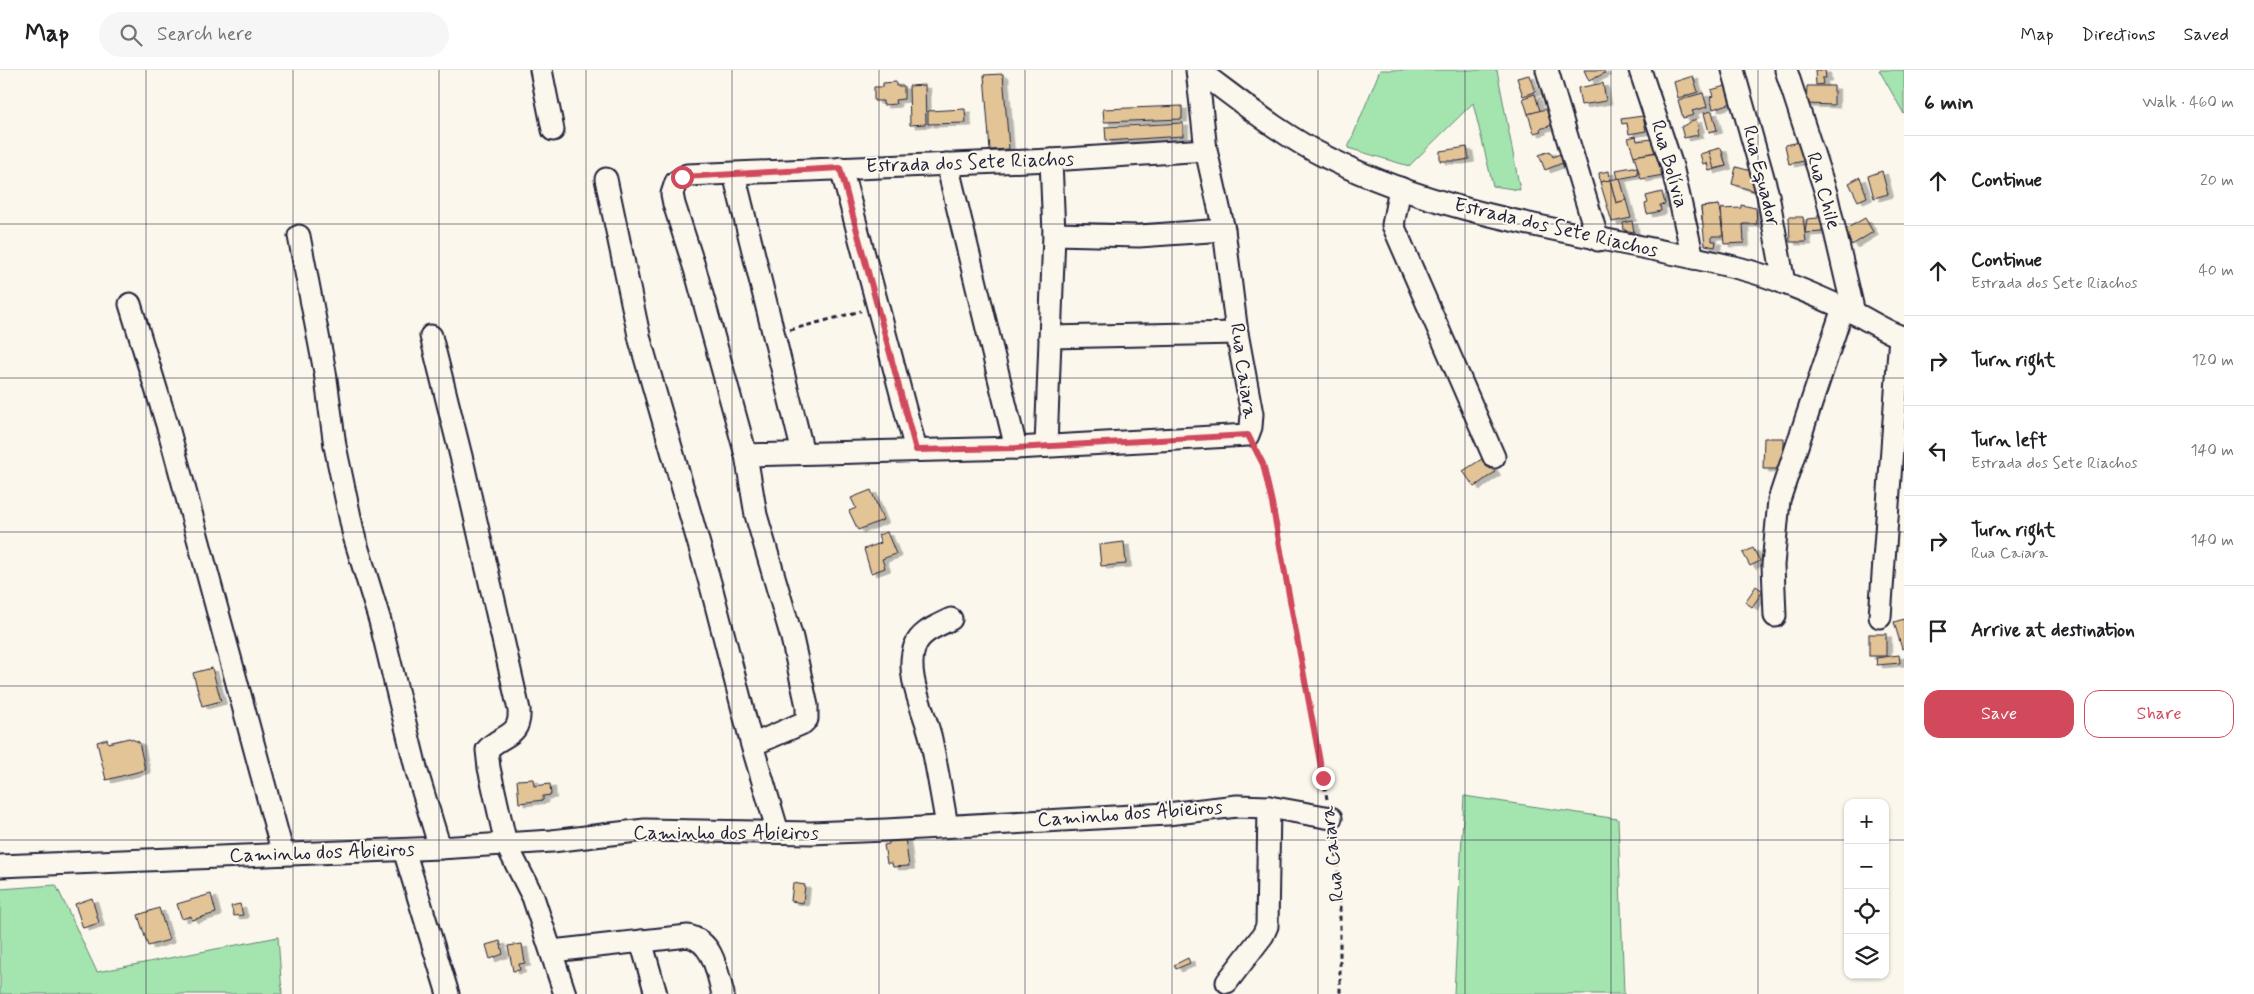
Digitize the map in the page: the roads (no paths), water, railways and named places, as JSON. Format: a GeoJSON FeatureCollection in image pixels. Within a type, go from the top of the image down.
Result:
{"type":"FeatureCollection","features":[{"type":"Feature","properties":{"kind":"street"},"geometry":{"type":"LineString","coordinates":[[541,70],[553,130]]}},
{"type":"Feature","properties":{"kind":"street","name":"Rua Caiara"},"geometry":{"type":"LineString","coordinates":[[1046,446],[1248,435],[1252,427],[1252,414],[1237,333],[1224,230],[1206,150],[1197,70]]}},
{"type":"Feature","properties":{"kind":"street","name":"Estrada dos Sete Riachos"},"geometry":{"type":"LineString","coordinates":[[1197,70],[1292,138],[1336,162],[1400,188],[1537,228],[1693,258],[1743,270],[1784,283],[1849,311],[1902,337]]}},
{"type":"Feature","properties":{"kind":"street"},"geometry":{"type":"LineString","coordinates":[[1547,70],[1598,240]]}},
{"type":"Feature","properties":{"kind":"street","name":"Rua Bolívia"},"geometry":{"type":"LineString","coordinates":[[1640,70],[1672,166],[1693,258]]}},
{"type":"Feature","properties":{"kind":"street","name":"Rua Equador"},"geometry":{"type":"LineString","coordinates":[[1733,70],[1768,195],[1784,283]]}},
{"type":"Feature","properties":{"kind":"street","name":"Rua Chile"},"geometry":{"type":"LineString","coordinates":[[1786,70],[1826,193],[1849,311]]}},
{"type":"Feature","properties":{"kind":"street","name":"Estrada dos Sete Riachos"},"geometry":{"type":"LineString","coordinates":[[752,745],[800,725],[807,719],[807,713],[792,638],[750,488],[746,455],[695,269],[674,204],[672,194],[676,182],[687,175],[1051,160],[1206,150]]}},
{"type":"Feature","properties":{"kind":"street"},"geometry":{"type":"LineString","coordinates":[[746,455],[1046,446],[1054,234],[1051,160]]}},
{"type":"Feature","properties":{"kind":"street"},"geometry":{"type":"LineString","coordinates":[[947,164],[1016,448]]}},
{"type":"Feature","properties":{"kind":"street"},"geometry":{"type":"LineString","coordinates":[[840,168],[916,450]]}},
{"type":"Feature","properties":{"kind":"street"},"geometry":{"type":"LineString","coordinates":[[734,174],[803,453]]}},
{"type":"Feature","properties":{"kind":"street"},"geometry":{"type":"LineString","coordinates":[[606,179],[640,340],[716,604],[752,745],[778,832]]}},
{"type":"Feature","properties":{"kind":"street"},"geometry":{"type":"LineString","coordinates":[[1400,188],[1392,225],[1494,457]]}},
{"type":"Feature","properties":{"kind":"street"},"geometry":{"type":"LineString","coordinates":[[1054,234],[1139,236],[1224,230]]}},
{"type":"Feature","properties":{"kind":"street"},"geometry":{"type":"LineString","coordinates":[[299,236],[325,372],[335,446],[354,536],[380,621],[417,772],[440,848]]}},
{"type":"Feature","properties":{"kind":"street"},"geometry":{"type":"LineString","coordinates":[[130,304],[169,431],[282,854]]}},
{"type":"Feature","properties":{"kind":"street"},"geometry":{"type":"LineString","coordinates":[[1775,616],[1772,565],[1779,500],[1849,311]]}},
{"type":"Feature","properties":{"kind":"street"},"geometry":{"type":"LineString","coordinates":[[1050,337],[1237,333]]}},
{"type":"Feature","properties":{"kind":"street"},"geometry":{"type":"LineString","coordinates":[[431,336],[463,464],[519,710],[519,722],[516,729],[489,747],[486,753],[506,844],[533,897],[565,994]]}},
{"type":"Feature","properties":{"kind":"street"},"geometry":{"type":"LineString","coordinates":[[1880,617],[1902,337]]}},
{"type":"Feature","properties":{"kind":"street"},"geometry":{"type":"LineString","coordinates":[[947,826],[930,737],[916,689],[913,656],[920,638],[928,630],[951,619]]}},
{"type":"Feature","properties":{"kind":"street","name":"Caminho dos Abieiros"},"geometry":{"type":"LineString","coordinates":[[0,866],[440,848],[552,841],[645,830],[829,832],[1167,814],[1237,806],[1269,807],[1331,818]]}},
{"type":"Feature","properties":{"kind":"street"},"geometry":{"type":"LineString","coordinates":[[1227,982],[1263,935],[1267,926],[1269,807]]}},
{"type":"Feature","properties":{"kind":"street"},"geometry":{"type":"LineString","coordinates":[[404,850],[448,994]]}},
{"type":"Feature","properties":{"kind":"street"},"geometry":{"type":"LineString","coordinates":[[552,951],[688,936],[700,940],[709,951],[724,994]]}},
{"type":"Feature","properties":{"kind":"street"},"geometry":{"type":"LineString","coordinates":[[641,941],[656,994]]}}]}
